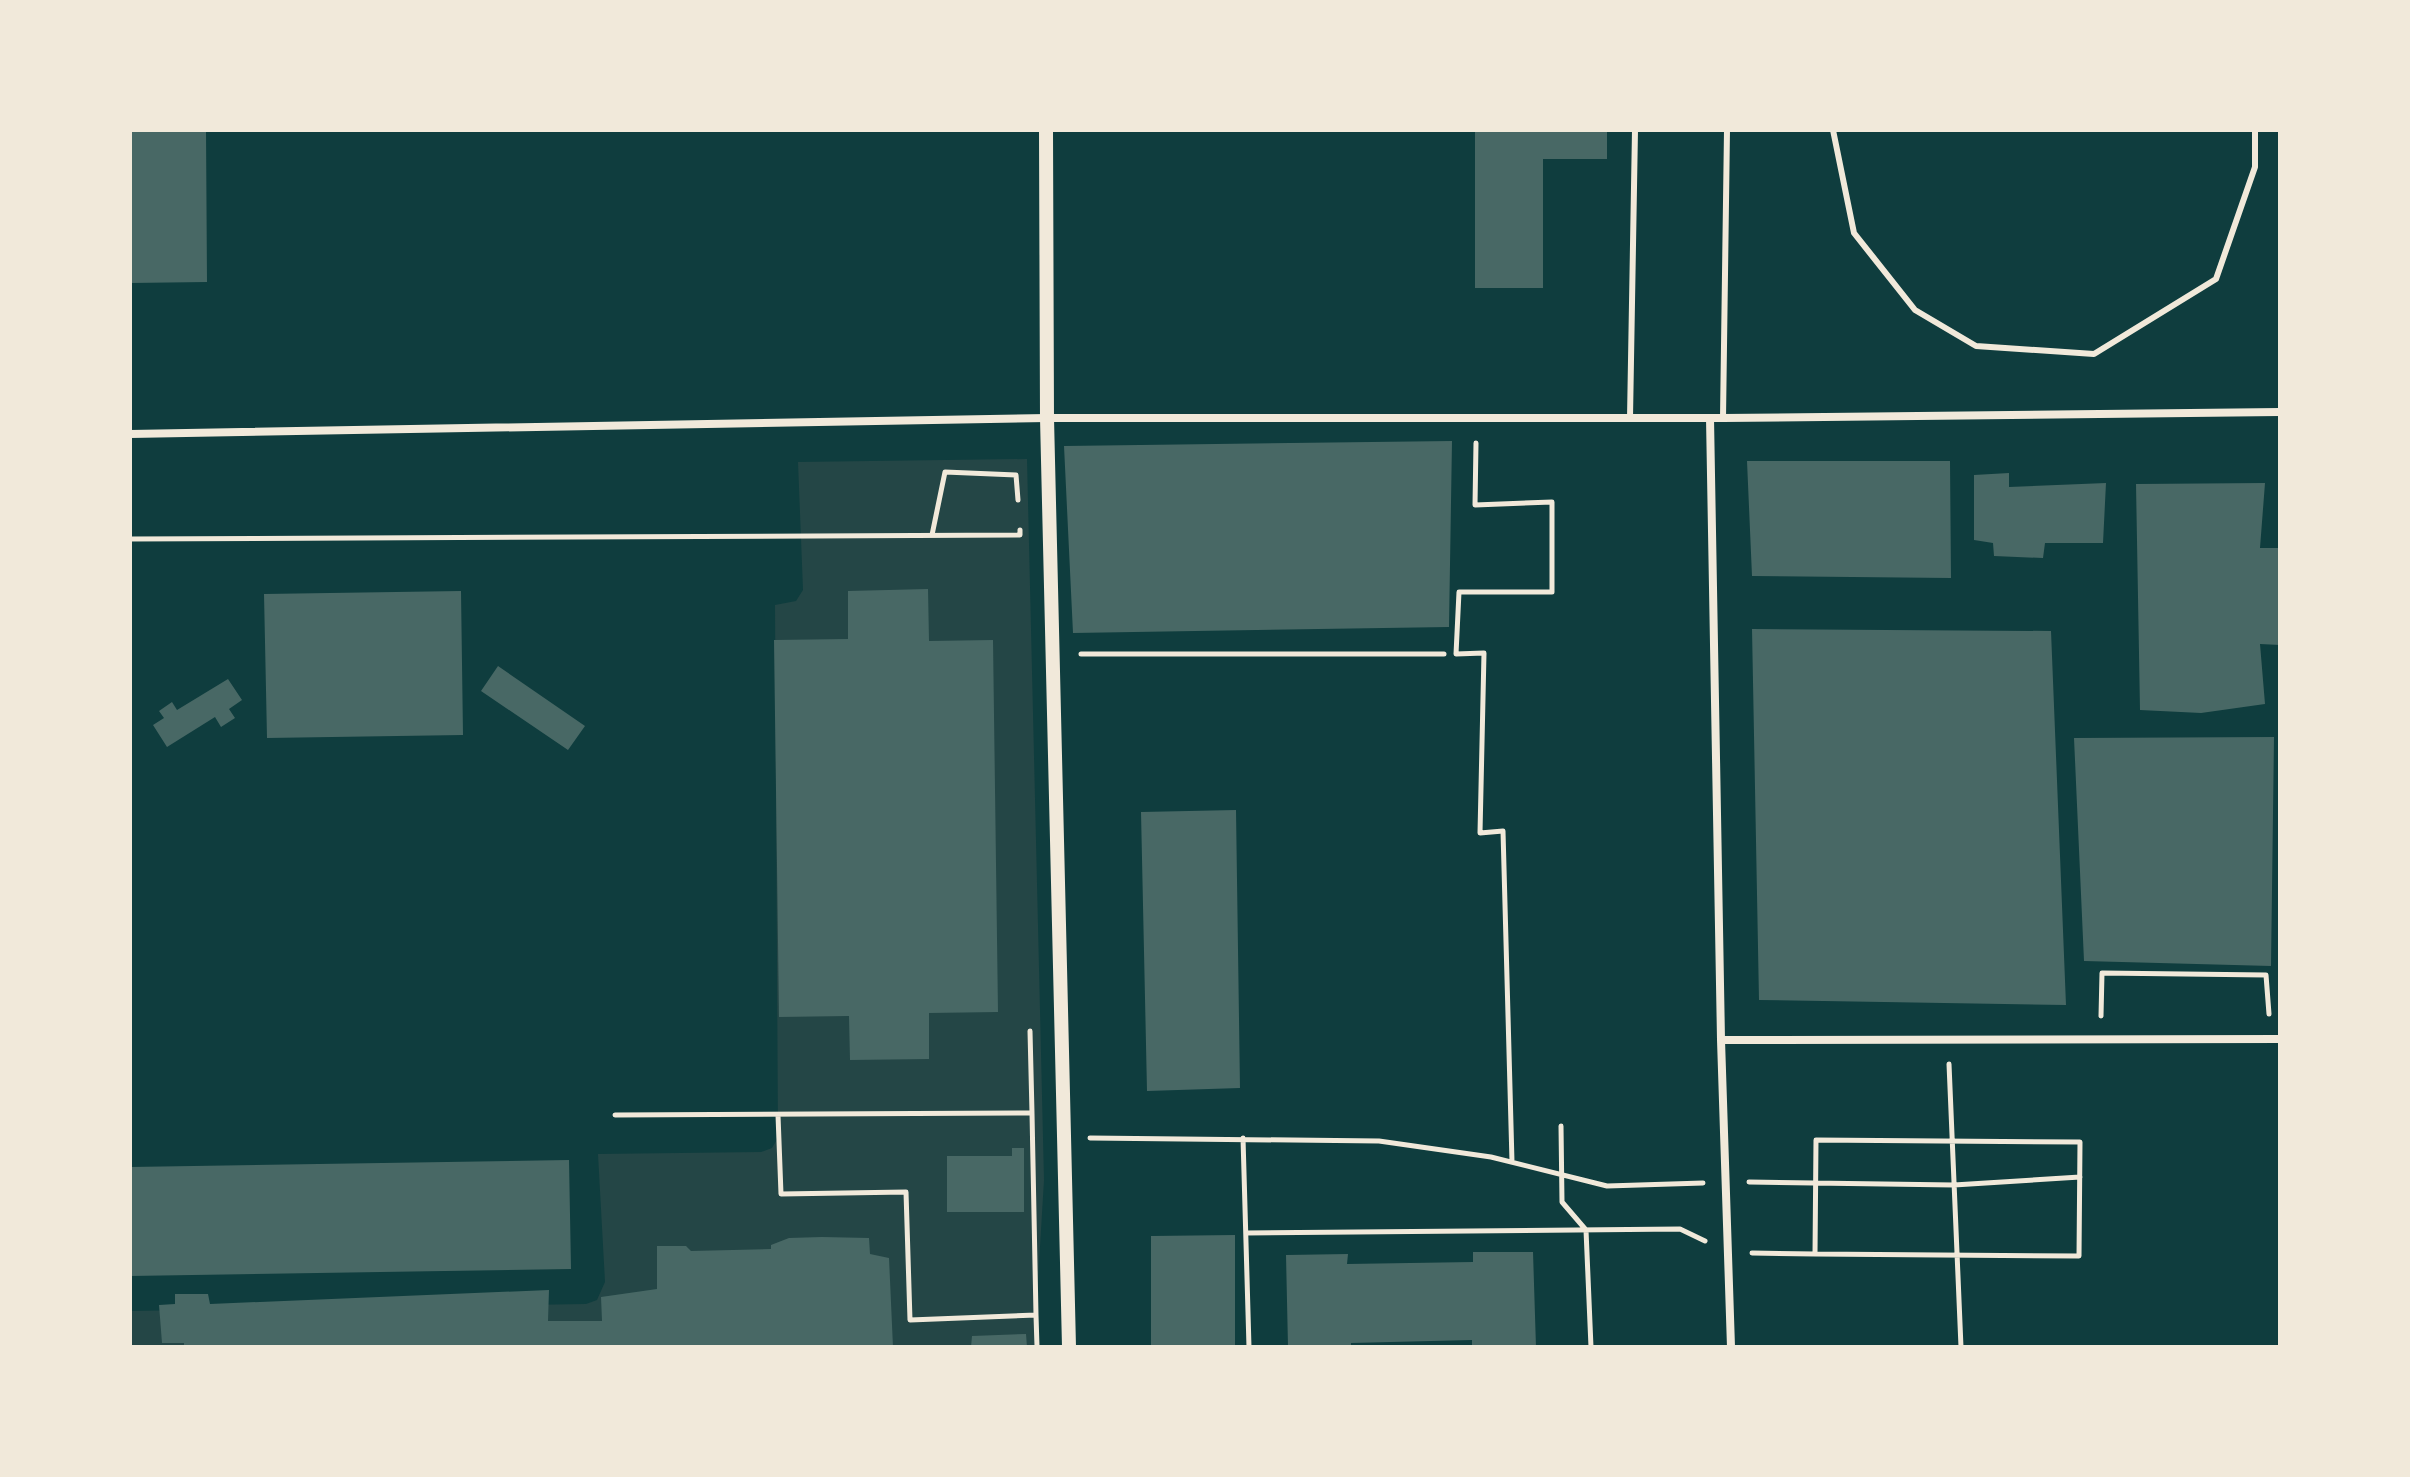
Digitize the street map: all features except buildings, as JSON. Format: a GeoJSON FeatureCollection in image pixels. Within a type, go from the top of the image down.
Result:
{"type":"FeatureCollection","features":[{"type":"Feature","properties":{"kind":"street"},"geometry":{"type":"LineString","coordinates":[[1046,130],[1047,418],[1069,1347]]}},
{"type":"Feature","properties":{"kind":"street"},"geometry":{"type":"LineString","coordinates":[[130,434],[1047,418],[1723,418],[2280,412]]}},
{"type":"Feature","properties":{"kind":"street"},"geometry":{"type":"LineString","coordinates":[[1710,418],[1721,1040],[1731,1347]]}},
{"type":"Feature","properties":{"kind":"street"},"geometry":{"type":"LineString","coordinates":[[1721,1040],[2280,1039]]}},
{"type":"Feature","properties":{"kind":"lane"},"geometry":{"type":"LineString","coordinates":[[1630,418],[1635,130]]}},
{"type":"Feature","properties":{"kind":"lane"},"geometry":{"type":"LineString","coordinates":[[1723,418],[1727,130]]}},
{"type":"Feature","properties":{"kind":"lane"},"geometry":{"type":"LineString","coordinates":[[1833,130],[1854,233],[1915,310],[1976,346],[2094,354],[2216,279],[2255,167],[2255,130]]}},
{"type":"Feature","properties":{"kind":"path"},"geometry":{"type":"LineString","coordinates":[[1476,440],[1475,505],[1552,502],[1552,592],[1459,592],[1456,654],[1484,653],[1480,833],[1503,831],[1512,1162]]}},
{"type":"Feature","properties":{"kind":"path"},"geometry":{"type":"LineString","coordinates":[[932,535],[945,472],[1016,475],[1018,505]]}},
{"type":"Feature","properties":{"kind":"path"},"geometry":{"type":"LineString","coordinates":[[1019,520],[1020,550]]}},
{"type":"Feature","properties":{"kind":"path"},"geometry":{"type":"LineString","coordinates":[[130,539],[1020,535]]}},
{"type":"Feature","properties":{"kind":"path"},"geometry":{"type":"LineString","coordinates":[[1054,654],[1444,654]]}},
{"type":"Feature","properties":{"kind":"path"},"geometry":{"type":"LineString","coordinates":[[2100,1022],[2102,973],[2266,975],[2269,1017],[2280,1017]]}},
{"type":"Feature","properties":{"kind":"path"},"geometry":{"type":"LineString","coordinates":[[1030,1018],[1037,1347]]}},
{"type":"Feature","properties":{"kind":"path"},"geometry":{"type":"LineString","coordinates":[[1948,1040],[1961,1347]]}},
{"type":"Feature","properties":{"kind":"path"},"geometry":{"type":"LineString","coordinates":[[615,1115],[1032,1113]]}},
{"type":"Feature","properties":{"kind":"path"},"geometry":{"type":"LineString","coordinates":[[778,1115],[781,1194],[906,1192],[910,1320],[1036,1315]]}},
{"type":"Feature","properties":{"kind":"path"},"geometry":{"type":"LineString","coordinates":[[1561,1126],[1562,1202],[1586,1230],[1591,1347]]}},
{"type":"Feature","properties":{"kind":"path"},"geometry":{"type":"LineString","coordinates":[[1032,1138],[1379,1141],[1491,1157],[1607,1186],[1816,1181],[1954,1185],[2080,1177]]}},
{"type":"Feature","properties":{"kind":"path"},"geometry":{"type":"LineString","coordinates":[[1243,1138],[1249,1347]]}},
{"type":"Feature","properties":{"kind":"path"},"geometry":{"type":"LineString","coordinates":[[1246,1233],[1680,1229],[1727,1252],[1815,1254],[2079,1256],[2080,1142],[1816,1140],[1815,1254]]}},
{"type":"Feature","properties":{"kind":"shaded area"},"geometry":{"type":"Polygon","coordinates":[[[1027,459],[1044,1180],[1034,1347],[130,1347],[130,1311],[586,1304],[597,1300],[605,1282],[598,1154],[761,1152],[772,1148],[778,1138],[775,605],[796,601],[803,590],[798,462],[1027,459]]]}}]}
